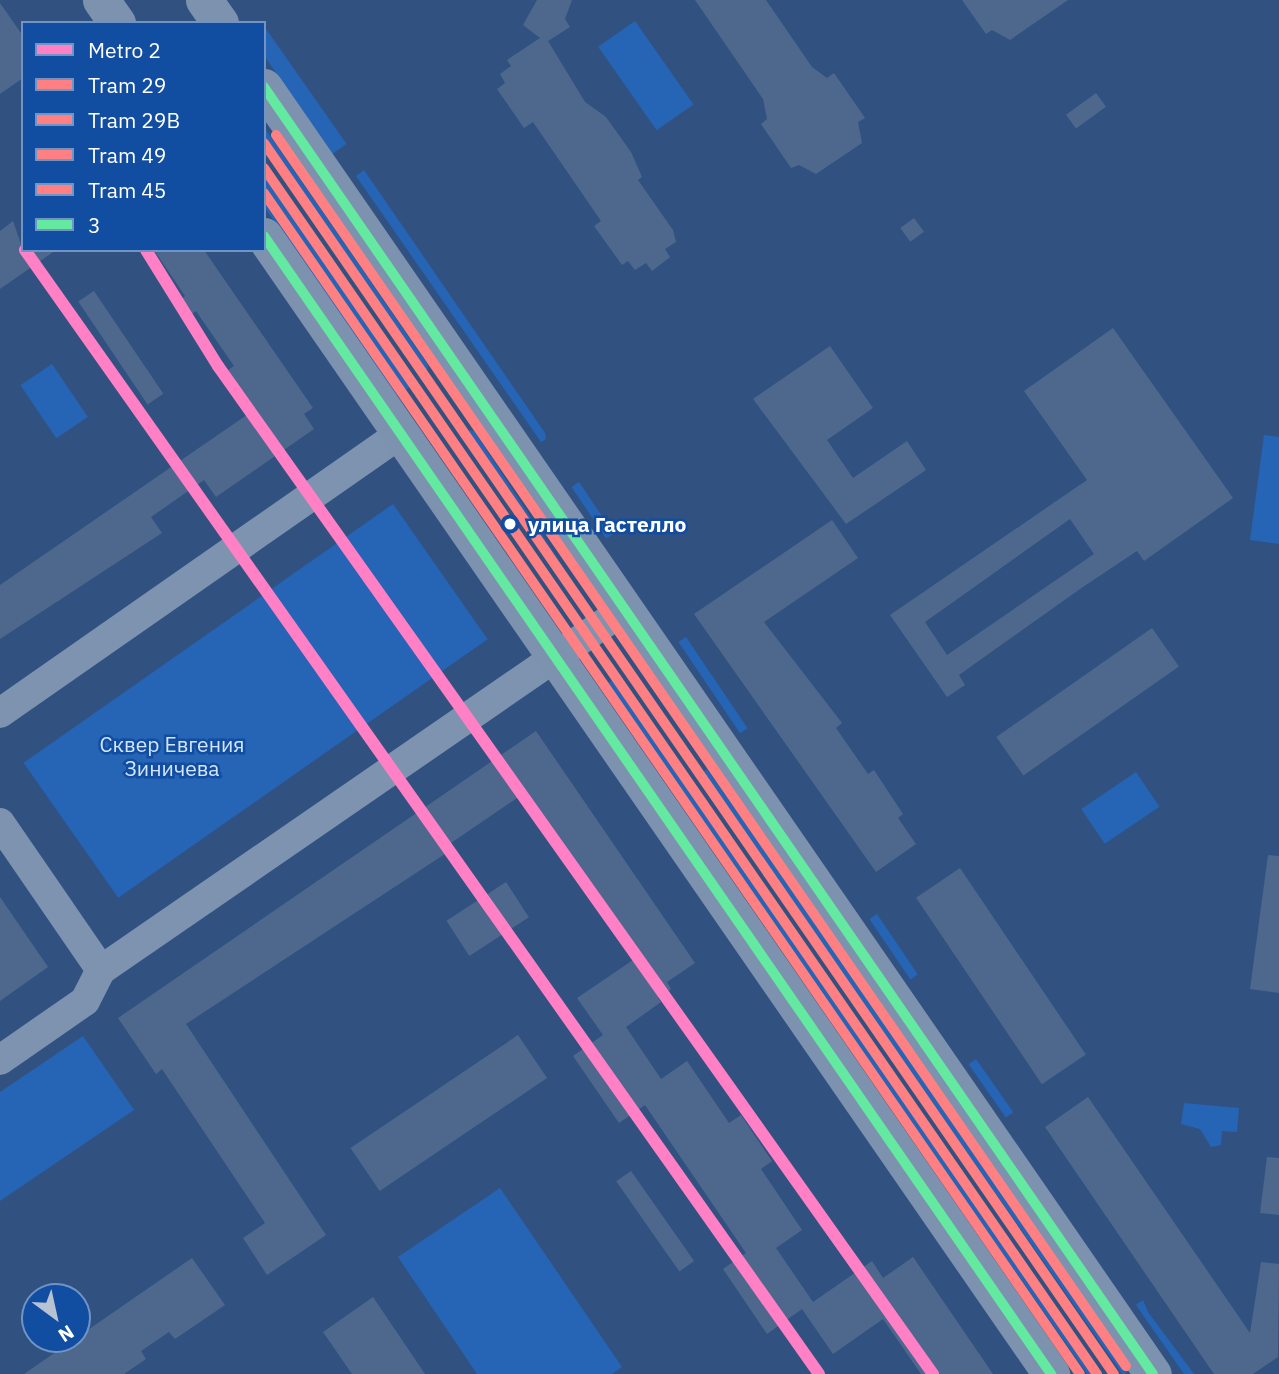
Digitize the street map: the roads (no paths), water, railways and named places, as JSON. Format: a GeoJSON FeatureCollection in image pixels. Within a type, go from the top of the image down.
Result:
{"type":"FeatureCollection","features":[{"type":"Feature","properties":{"kind":"main road"},"geometry":{"type":"LineString","coordinates":[[101,0],[116,21]]}},
{"type":"Feature","properties":{"kind":"main road"},"geometry":{"type":"LineString","coordinates":[[204,0],[219,21]]}},
{"type":"Feature","properties":{"kind":"main road"},"geometry":{"type":"LineString","coordinates":[[266,90],[1153,1374]]}},
{"type":"Feature","properties":{"kind":"main road"},"geometry":{"type":"LineString","coordinates":[[266,239],[1051,1374]]}},
{"type":"Feature","properties":{"kind":"street"},"geometry":{"type":"LineString","coordinates":[[0,713],[402,433]]}},
{"type":"Feature","properties":{"kind":"street"},"geometry":{"type":"LineString","coordinates":[[0,1060],[85,1001],[101,970],[625,609]]}},
{"type":"Feature","properties":{"kind":"street"},"geometry":{"type":"LineString","coordinates":[[0,823],[101,970]]}},
{"type":"Feature","properties":{"kind":"metro line","name":"2"},"geometry":{"type":"LineString","coordinates":[[26,252],[819,1374]]}},
{"type":"Feature","properties":{"kind":"metro line","name":"2"},"geometry":{"type":"LineString","coordinates":[[147,252],[218,366],[933,1374]]}},
{"type":"Feature","properties":{"kind":"tram line","name":"49"},"geometry":{"type":"LineString","coordinates":[[276,135],[1126,1366]]}},
{"type":"Feature","properties":{"kind":"tram line","name":"29"},"geometry":{"type":"LineString","coordinates":[[266,146],[1114,1374]]}},
{"type":"Feature","properties":{"kind":"tram line","name":"29В"},"geometry":{"type":"LineString","coordinates":[[266,171],[1097,1374]]}},
{"type":"Feature","properties":{"kind":"tram line","name":"45"},"geometry":{"type":"LineString","coordinates":[[266,196],[1080,1374]]}},
{"type":"Feature","properties":{"kind":"place","name":"улица Гастелло"},"geometry":{"type":"Point","coordinates":[510,524]}},
{"type":"Feature","properties":{"kind":"park label","name":"Сквер Евгения Зиничева"},"geometry":{"type":"Point","coordinates":[172,756]}}]}
